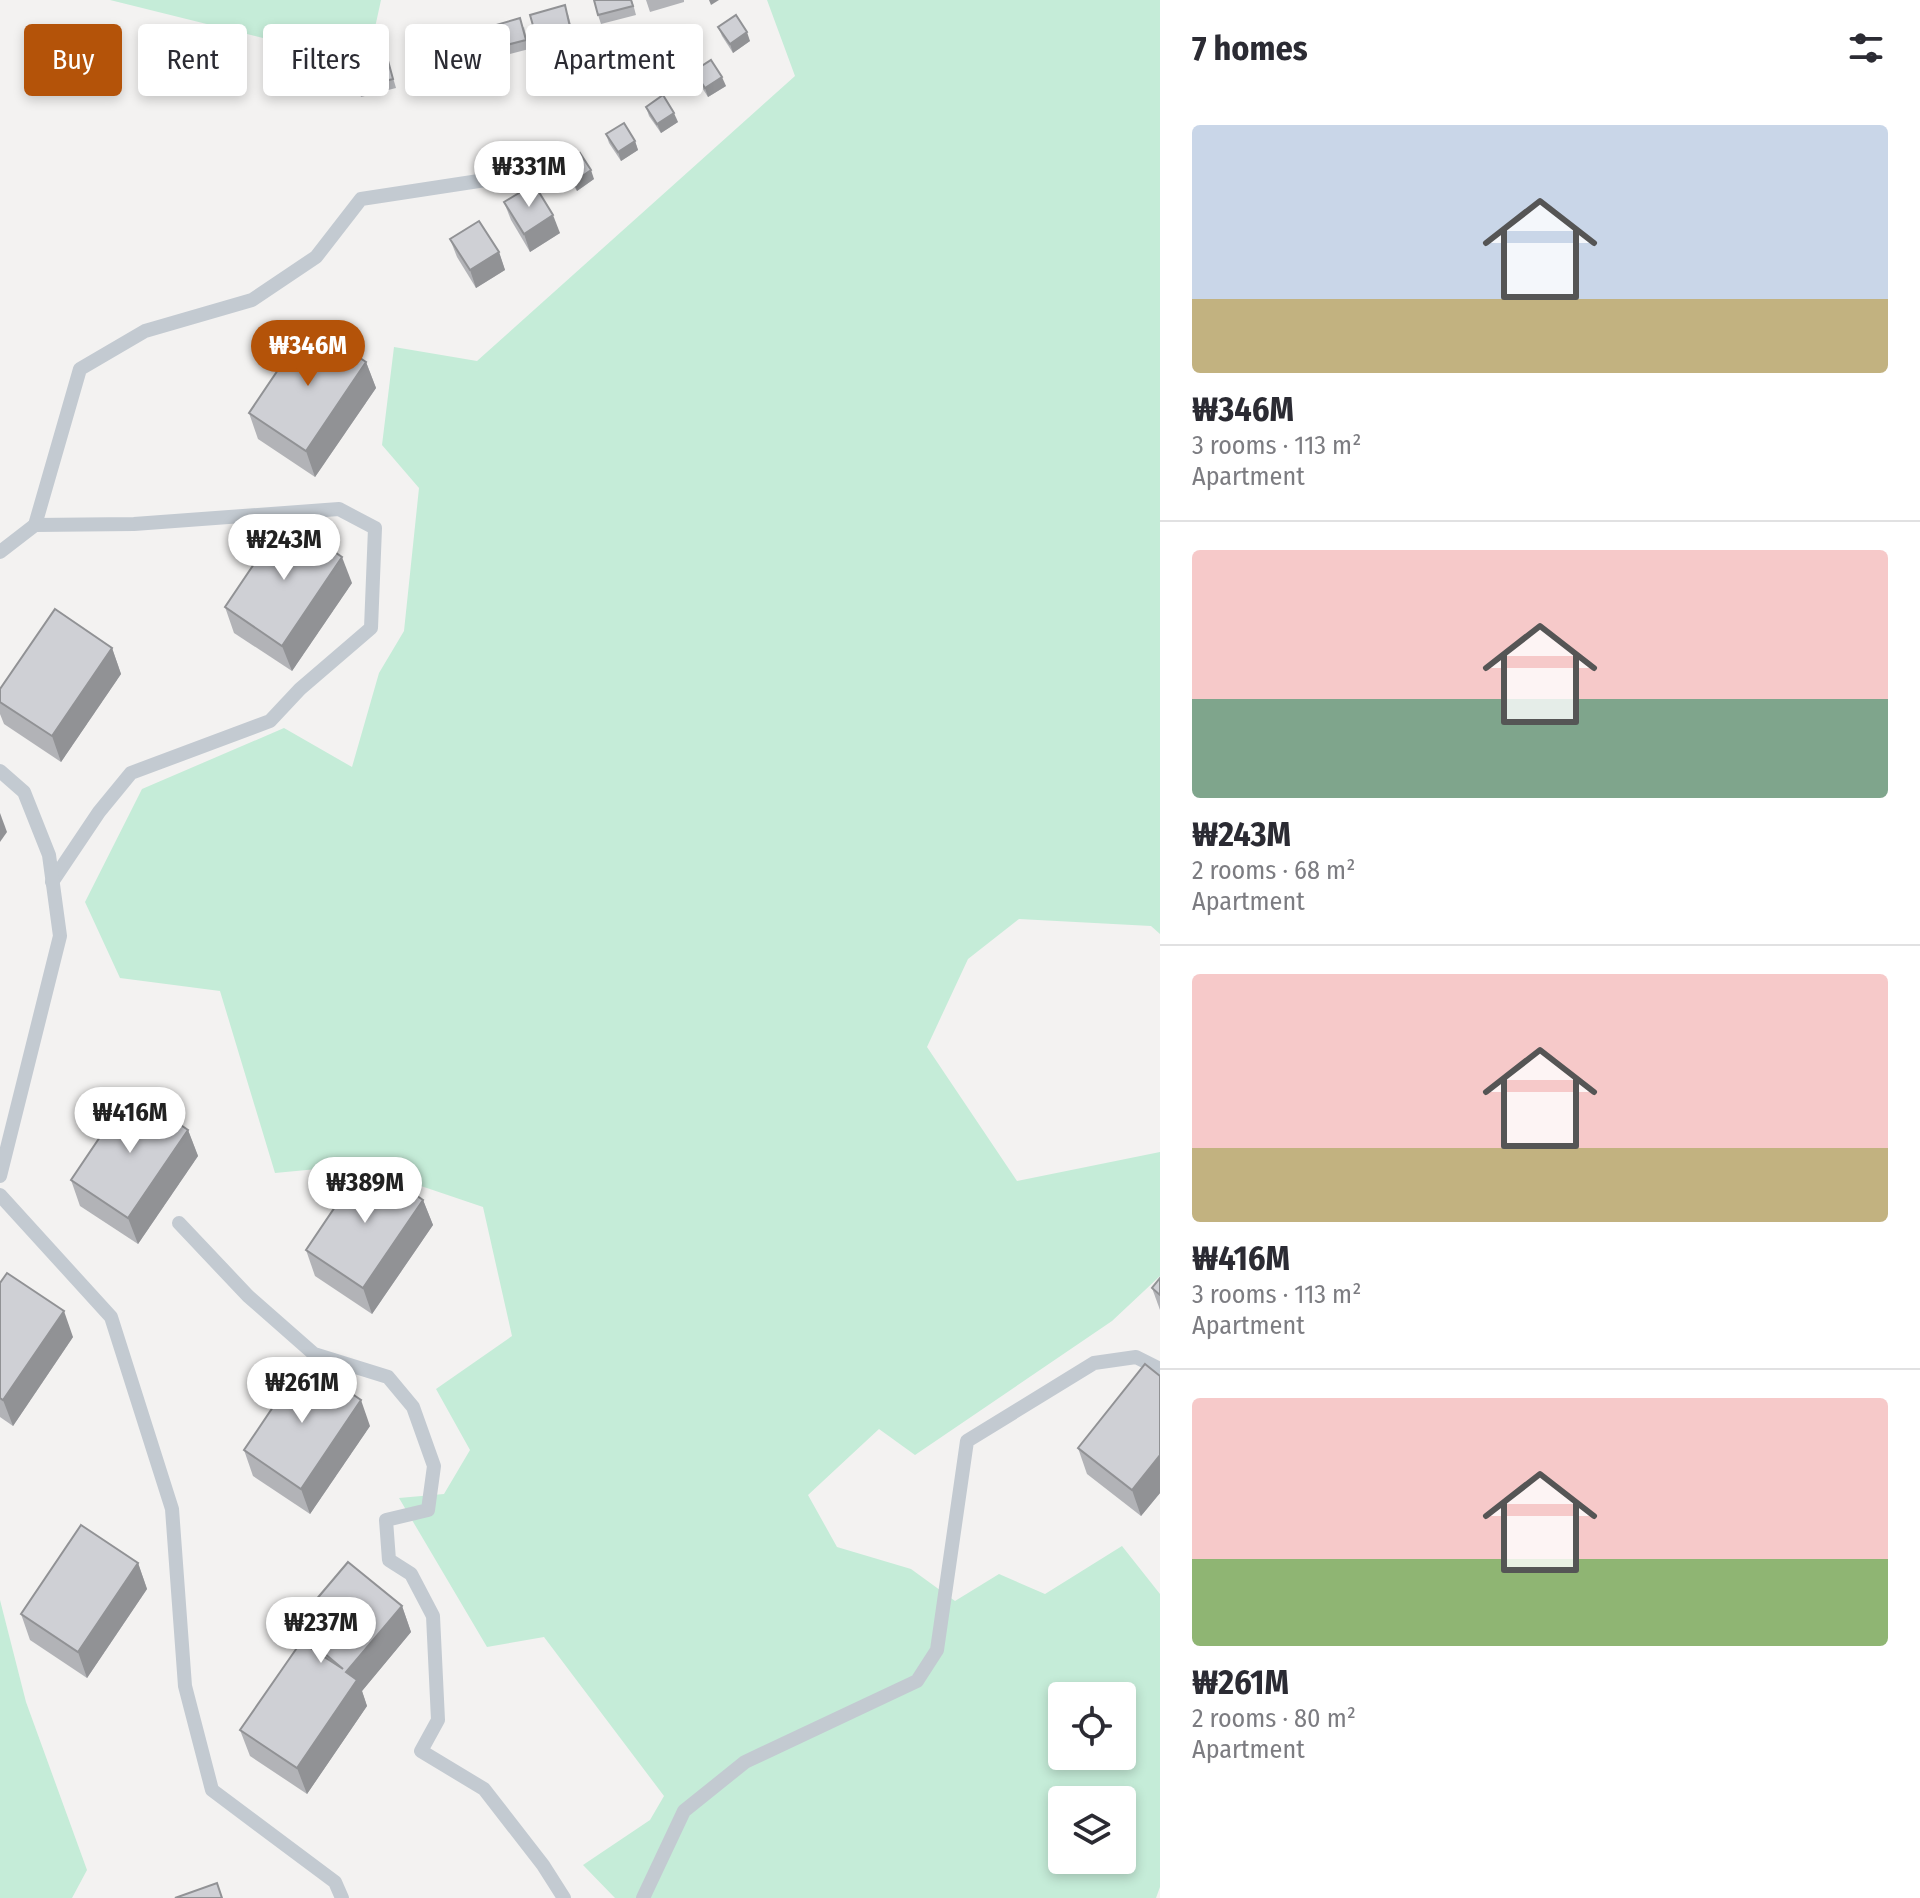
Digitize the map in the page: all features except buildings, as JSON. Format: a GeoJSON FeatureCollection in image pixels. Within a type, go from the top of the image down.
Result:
{"type":"FeatureCollection","features":[{"type":"Feature","properties":{"kind":"lane"},"geometry":{"type":"LineString","coordinates":[[0,552],[35,525],[80,369],[145,331],[252,300],[316,257],[361,199],[505,177]]}},
{"type":"Feature","properties":{"kind":"lane"},"geometry":{"type":"LineString","coordinates":[[35,525],[134,524],[339,509],[375,528],[371,628],[300,689],[270,721],[131,773],[99,812],[52,882]]}},
{"type":"Feature","properties":{"kind":"lane"},"geometry":{"type":"LineString","coordinates":[[0,771],[24,792],[49,855],[60,936],[0,1176]]}},
{"type":"Feature","properties":{"kind":"lane"},"geometry":{"type":"LineString","coordinates":[[0,1195],[111,1317],[172,1509],[185,1686],[212,1790],[335,1882],[342,1898]]}},
{"type":"Feature","properties":{"kind":"lane"},"geometry":{"type":"LineString","coordinates":[[179,1223],[248,1296],[314,1354],[388,1377],[413,1407],[434,1466],[428,1510],[386,1520],[389,1560],[411,1574],[433,1616],[438,1720],[421,1751],[484,1789],[543,1865],[564,1898]]}},
{"type":"Feature","properties":{"kind":"lane"},"geometry":{"type":"LineString","coordinates":[[643,1898],[684,1811],[745,1762],[917,1681],[937,1650],[967,1441],[1094,1363],[1136,1357],[1160,1369]]}},
{"type":"Feature","properties":{"kind":"green space"},"geometry":{"type":"Polygon","coordinates":[[[110,0],[381,0],[376,24],[263,24],[263,38],[247,34],[247,24],[206,24],[110,0]]]}},
{"type":"Feature","properties":{"kind":"green space"},"geometry":{"type":"Polygon","coordinates":[[[767,0],[1160,0],[1160,934],[1151,926],[1019,919],[968,959],[927,1047],[1017,1181],[1160,1152],[1160,1276],[1112,1321],[915,1455],[879,1429],[808,1495],[837,1547],[911,1569],[955,1601],[999,1574],[1045,1594],[1122,1546],[1160,1594],[1160,1887],[1156,1898],[615,1898],[583,1865],[650,1820],[664,1796],[544,1637],[487,1647],[399,1498],[444,1494],[470,1450],[436,1389],[512,1336],[483,1207],[359,1165],[275,1173],[220,991],[120,978],[85,902],[142,789],[284,728],[352,767],[379,673],[404,631],[419,488],[382,445],[394,347],[477,361],[795,76],[767,0]]]}},
{"type":"Feature","properties":{"kind":"green space"},"geometry":{"type":"Polygon","coordinates":[[[0,1600],[26,1702],[87,1870],[72,1898],[0,1898],[0,1600]]]}}]}
